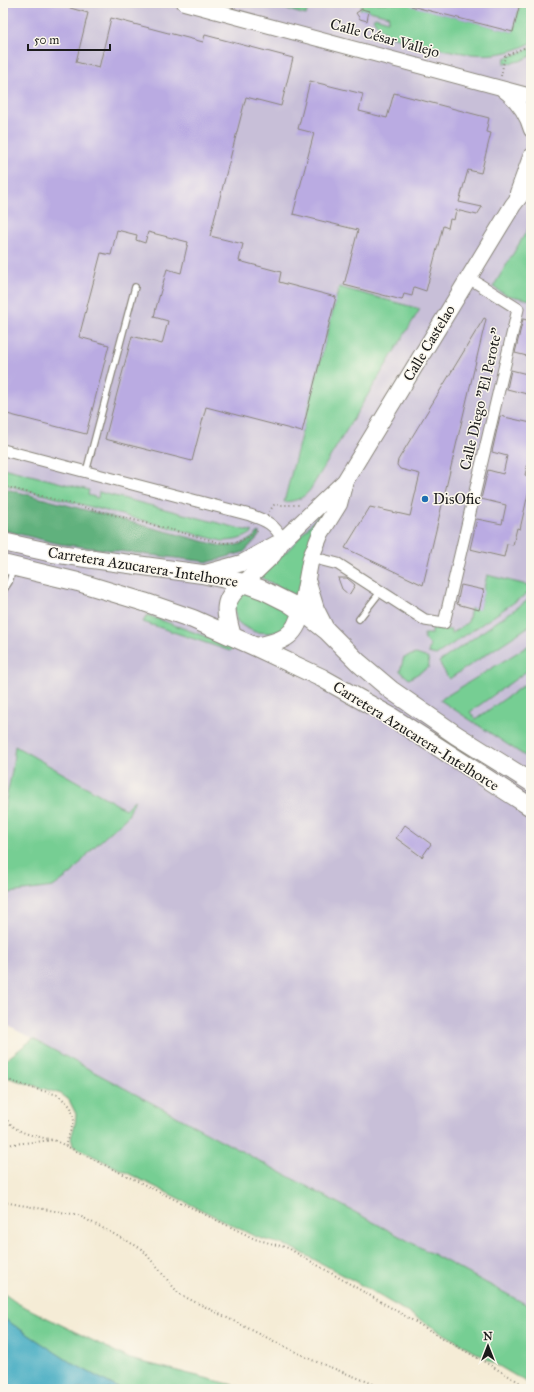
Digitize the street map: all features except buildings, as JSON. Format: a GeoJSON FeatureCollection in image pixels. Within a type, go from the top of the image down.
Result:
{"type":"FeatureCollection","features":[{"type":"Feature","properties":{"kind":"main road","name":"Calle Castelao"},"geometry":{"type":"LineString","coordinates":[[513,205],[531,157]]}},
{"type":"Feature","properties":{"kind":"main road","name":"Calle Castelao"},"geometry":{"type":"LineString","coordinates":[[244,583],[273,555],[283,540],[344,481],[513,205],[531,182]]}},
{"type":"Feature","properties":{"kind":"main road","name":"Calle Castelao"},"geometry":{"type":"LineString","coordinates":[[301,610],[311,557],[321,533],[339,504],[344,481]]}},
{"type":"Feature","properties":{"kind":"main road"},"geometry":{"type":"LineString","coordinates":[[202,574],[242,563],[283,540]]}},
{"type":"Feature","properties":{"kind":"main road","name":"Carretera Azucarera-Intelhorce"},"geometry":{"type":"LineString","coordinates":[[3,542],[53,553],[202,574],[244,583],[263,590],[301,610],[327,631],[359,663],[391,690],[456,735],[531,782]]}},
{"type":"Feature","properties":{"kind":"main road","name":"Carretera Azucarera-Intelhorce"},"geometry":{"type":"LineString","coordinates":[[6,565],[78,582],[144,602],[193,619],[256,647],[322,678],[390,716],[531,807]]}},
{"type":"Feature","properties":{"kind":"main road"},"geometry":{"type":"LineString","coordinates":[[307,580],[316,609],[327,631]]}},
{"type":"Feature","properties":{"kind":"main road"},"geometry":{"type":"LineString","coordinates":[[232,636],[226,609],[230,596],[244,583]]}},
{"type":"Feature","properties":{"kind":"main road"},"geometry":{"type":"LineString","coordinates":[[256,647],[286,638],[294,630],[299,620],[301,610]]}},
{"type":"Feature","properties":{"kind":"street","name":"Calle César Vallejo"},"geometry":{"type":"LineString","coordinates":[[184,3],[499,86],[531,96]]}},
{"type":"Feature","properties":{"kind":"street"},"geometry":{"type":"LineString","coordinates":[[499,86],[512,96],[522,109],[531,130]]}},
{"type":"Feature","properties":{"kind":"street","name":"Calle Diego \"El Perote\""},"geometry":{"type":"LineString","coordinates":[[382,591],[425,620],[444,623],[518,309],[469,278]]}},
{"type":"Feature","properties":{"kind":"street"},"geometry":{"type":"LineString","coordinates":[[3,450],[250,515],[264,520],[274,527],[283,540]]}},
{"type":"Feature","properties":{"kind":"street"},"geometry":{"type":"LineString","coordinates":[[311,557],[338,564],[382,591]]}},
{"type":"Feature","properties":{"kind":"lane"},"geometry":{"type":"LineString","coordinates":[[86,472],[135,287]]}},
{"type":"Feature","properties":{"kind":"lane"},"geometry":{"type":"LineString","coordinates":[[3,591],[9,582],[6,565]]}},
{"type":"Feature","properties":{"kind":"lane"},"geometry":{"type":"LineString","coordinates":[[359,620],[382,591]]}},
{"type":"Feature","properties":{"kind":"path"},"geometry":{"type":"LineString","coordinates":[[499,86],[504,56],[531,45]]}},
{"type":"Feature","properties":{"kind":"path"},"geometry":{"type":"LineString","coordinates":[[3,486],[222,543],[234,543],[249,538],[259,529],[274,505],[300,505],[306,500]]}},
{"type":"Feature","properties":{"kind":"path"},"geometry":{"type":"LineString","coordinates":[[3,1078],[58,1095],[71,1106],[74,1121],[65,1146]]}},
{"type":"Feature","properties":{"kind":"path"},"geometry":{"type":"LineString","coordinates":[[3,1114],[9,1124],[26,1134],[54,1140],[255,1239],[288,1248],[531,1389]]}},
{"type":"Feature","properties":{"kind":"path"},"geometry":{"type":"LineString","coordinates":[[3,1145],[54,1140]]}},
{"type":"Feature","properties":{"kind":"path"},"geometry":{"type":"LineString","coordinates":[[3,1202],[78,1215],[142,1249],[179,1294],[312,1360],[386,1389]]}},
{"type":"Feature","properties":{"kind":"shaded area"},"geometry":{"type":"Polygon","coordinates":[[[3,3],[531,3],[531,1307],[3,1023],[3,3]]]}},
{"type":"Feature","properties":{"kind":"green space"},"geometry":{"type":"Polygon","coordinates":[[[265,3],[309,3],[306,15],[265,3]]]}},
{"type":"Feature","properties":{"kind":"green space"},"geometry":{"type":"Polygon","coordinates":[[[362,3],[413,3],[413,6],[513,32],[520,3],[531,3],[531,43],[516,49],[487,55],[444,49],[385,33],[373,19],[375,17],[388,21],[389,16],[362,9],[360,10],[362,3]]]}},
{"type":"Feature","properties":{"kind":"green space"},"geometry":{"type":"Polygon","coordinates":[[[531,48],[531,56],[520,61],[504,64],[505,58],[531,48]]]}},
{"type":"Feature","properties":{"kind":"green space"},"geometry":{"type":"Polygon","coordinates":[[[531,224],[531,300],[506,295],[493,287],[531,224]]]}},
{"type":"Feature","properties":{"kind":"green space"},"geometry":{"type":"Polygon","coordinates":[[[339,287],[420,309],[310,490],[305,496],[292,501],[284,502],[339,287]]]}},
{"type":"Feature","properties":{"kind":"green space"},"geometry":{"type":"Polygon","coordinates":[[[3,468],[89,490],[88,495],[98,498],[99,492],[253,532],[238,539],[222,541],[3,484],[3,468]]]}},
{"type":"Feature","properties":{"kind":"green space"},"geometry":{"type":"Polygon","coordinates":[[[3,488],[221,546],[242,544],[259,532],[259,536],[244,552],[209,562],[60,544],[3,530],[3,488]]]}},
{"type":"Feature","properties":{"kind":"green space"},"geometry":{"type":"Polygon","coordinates":[[[325,508],[327,510],[297,596],[260,577],[291,547],[325,508]]]}},
{"type":"Feature","properties":{"kind":"green space"},"geometry":{"type":"Polygon","coordinates":[[[487,575],[527,585],[531,583],[531,591],[436,655],[428,653],[430,645],[424,639],[424,634],[432,634],[432,628],[451,630],[451,634],[468,622],[471,608],[479,609],[487,575]]]}},
{"type":"Feature","properties":{"kind":"green space"},"geometry":{"type":"Polygon","coordinates":[[[246,592],[267,600],[291,614],[290,622],[283,630],[270,633],[255,632],[243,626],[237,621],[234,606],[236,599],[246,592]]]}},
{"type":"Feature","properties":{"kind":"green space"},"geometry":{"type":"Polygon","coordinates":[[[531,598],[531,625],[449,679],[439,662],[531,598]]]}},
{"type":"Feature","properties":{"kind":"green space"},"geometry":{"type":"Polygon","coordinates":[[[147,615],[234,647],[230,651],[143,622],[147,615]]]}},
{"type":"Feature","properties":{"kind":"green space"},"geometry":{"type":"Polygon","coordinates":[[[531,644],[531,668],[470,712],[476,719],[531,680],[531,760],[440,700],[531,644]]]}},
{"type":"Feature","properties":{"kind":"green space"},"geometry":{"type":"Polygon","coordinates":[[[416,654],[428,658],[429,667],[409,679],[400,671],[404,657],[416,654]]]}},
{"type":"Feature","properties":{"kind":"green space"},"geometry":{"type":"Polygon","coordinates":[[[15,746],[125,809],[135,799],[128,816],[93,848],[72,873],[53,887],[9,893],[3,878],[3,815],[12,771],[15,746]]]}},
{"type":"Feature","properties":{"kind":"green space"},"geometry":{"type":"Polygon","coordinates":[[[33,1039],[531,1307],[531,1385],[356,1282],[291,1247],[256,1237],[73,1146],[71,1138],[76,1114],[69,1100],[61,1094],[3,1076],[3,1062],[33,1039]]]}},
{"type":"Feature","properties":{"kind":"green space"},"geometry":{"type":"Polygon","coordinates":[[[3,1293],[17,1303],[130,1359],[249,1389],[120,1389],[70,1362],[3,1318],[3,1293]]]}},
{"type":"Feature","properties":{"kind":"water"},"geometry":{"type":"Polygon","coordinates":[[[3,1318],[70,1362],[120,1389],[3,1389],[3,1318]]]}},
{"type":"Feature","properties":{"kind":"place","name":"DisOfic"},"geometry":{"type":"Point","coordinates":[425,499]}}]}
